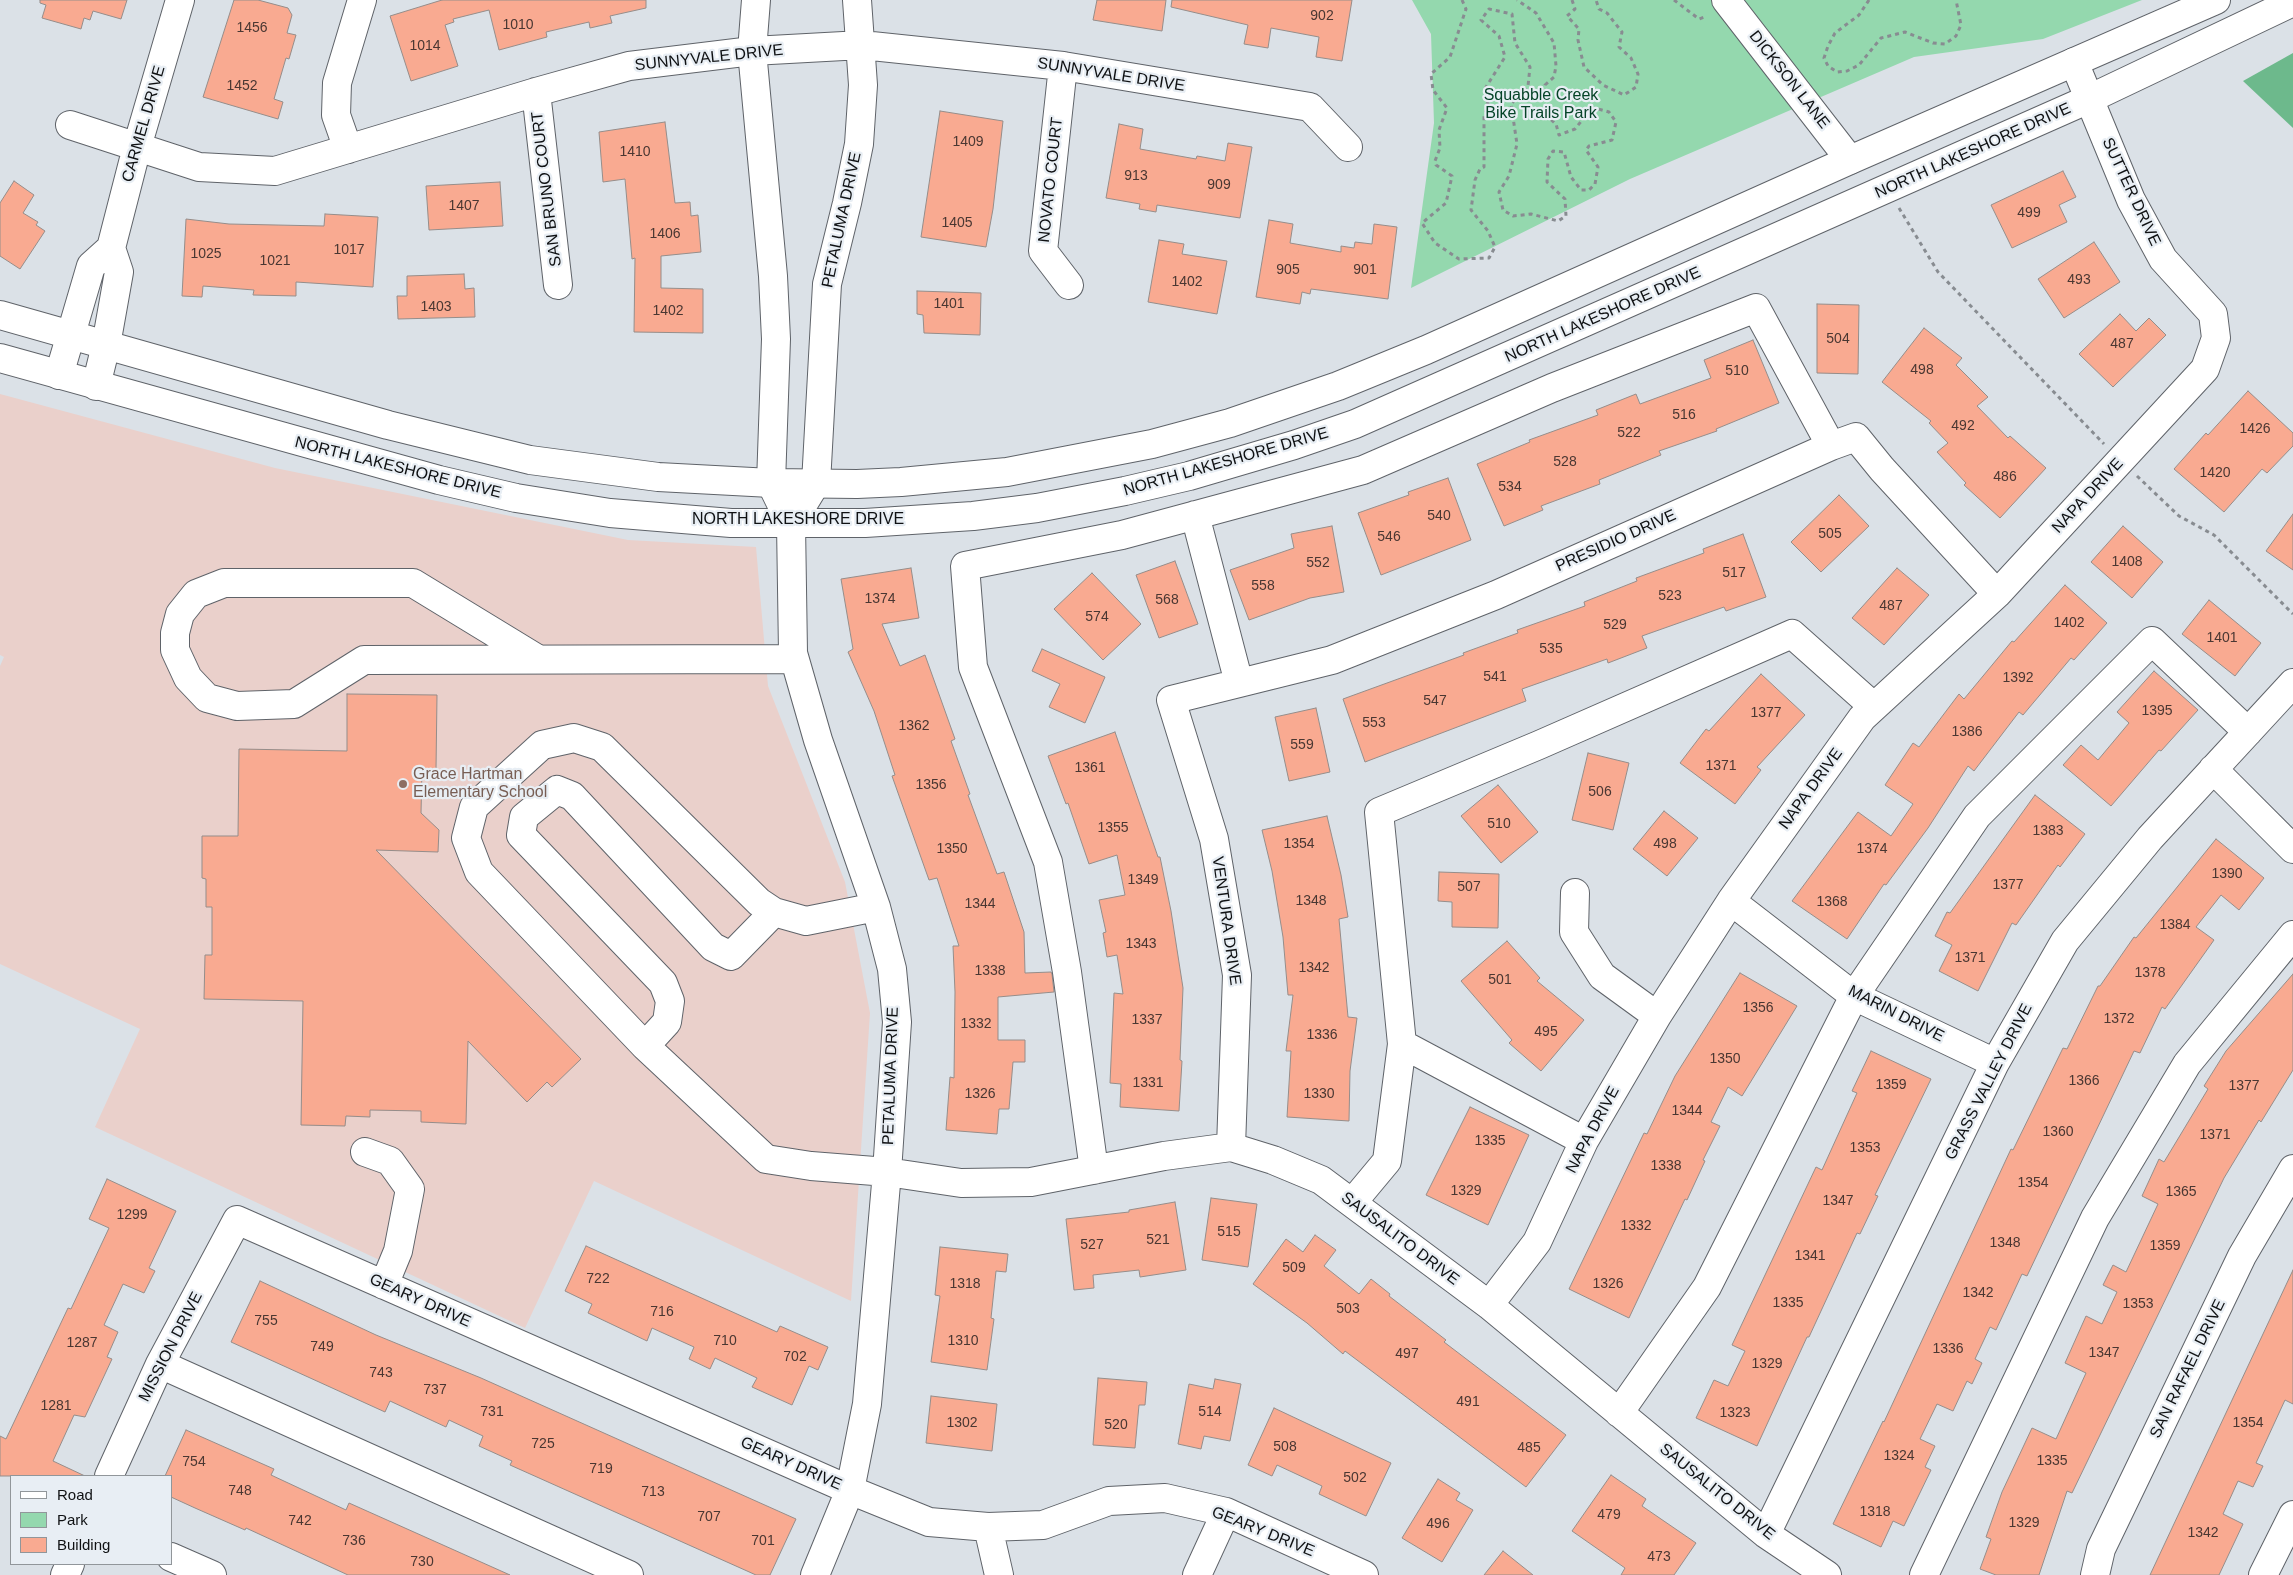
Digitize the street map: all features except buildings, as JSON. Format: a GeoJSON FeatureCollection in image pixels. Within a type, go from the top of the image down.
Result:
{"type":"FeatureCollection","features":[{"type":"Feature","properties":{"kind":"street","name":"CARMEL DRIVE"},"geometry":{"type":"LineString","coordinates":[[111,248],[137,147],[180,0]]}},
{"type":"Feature","properties":{"kind":"street"},"geometry":{"type":"LineString","coordinates":[[348,149],[336,114],[337,83],[362,0]]}},
{"type":"Feature","properties":{"kind":"street","name":"PETALUMA DRIVE"},"geometry":{"type":"LineString","coordinates":[[756,0],[752,51],[773,276],[776,340],[771,483],[791,524],[794,659],[818,740],[876,907],[892,969],[897,1022],[887,1172],[866,1404],[850,1490],[815,1575]]}},
{"type":"Feature","properties":{"kind":"street","name":"PETALUMA DRIVE"},"geometry":{"type":"LineString","coordinates":[[791,524],[816,483],[827,284],[847,204],[859,144],[863,84],[862,45],[857,0]]}},
{"type":"Feature","properties":{"kind":"street"},"geometry":{"type":"LineString","coordinates":[[0,315],[388,426],[487,451],[620,473],[696,480],[816,483],[901,482],[1000,473],[1152,444],[1230,423],[1338,386],[1426,350],[1850,160],[2216,0]]}},
{"type":"Feature","properties":{"kind":"street","name":"DICKSON LANE"},"geometry":{"type":"LineString","coordinates":[[1730,2],[1850,160],[1878,193]]}},
{"type":"Feature","properties":{"kind":"street","name":"NORTH LAKESHORE DRIVE"},"geometry":{"type":"LineString","coordinates":[[0,358],[372,463],[516,498],[610,513],[687,521],[791,524],[894,522],[1037,508],[1093,498],[1180,478],[1286,448],[1355,424],[2089,99],[2293,2]]}},
{"type":"Feature","properties":{"kind":"street","name":"SUNNYVALE DRIVE"},"geometry":{"type":"LineString","coordinates":[[70,125],[199,167],[275,171],[536,92],[629,66],[752,51],[862,45],[1062,66],[1310,107],[1348,148]]}},
{"type":"Feature","properties":{"kind":"street","name":"SUTTER DRIVE"},"geometry":{"type":"LineString","coordinates":[[2074,62],[2135,208],[2163,259],[2213,314],[2216,338]]}},
{"type":"Feature","properties":{"kind":"street","name":"NOVATO COURT"},"geometry":{"type":"LineString","coordinates":[[1062,66],[1043,251],[1069,285]]}},
{"type":"Feature","properties":{"kind":"street","name":"SAN BRUNO COURT"},"geometry":{"type":"LineString","coordinates":[[536,92],[558,285]]}},
{"type":"Feature","properties":{"kind":"street"},"geometry":{"type":"LineString","coordinates":[[59,375],[91,266],[111,248],[119,272],[106,345],[96,386]]}},
{"type":"Feature","properties":{"kind":"street"},"geometry":{"type":"LineString","coordinates":[[1094,1170],[1067,972],[1048,862],[973,667],[965,566],[1122,535],[1363,470],[1552,388],[1756,308],[1831,446]]}},
{"type":"Feature","properties":{"kind":"street","name":"NAPA DRIVE"},"geometry":{"type":"LineString","coordinates":[[1489,1305],[1536,1242],[1584,1142],[1657,1016],[1731,902],[1862,718],[1997,594],[2121,461],[2205,369],[2216,338]]}},
{"type":"Feature","properties":{"kind":"street","name":"PRESIDIO DRIVE"},"geometry":{"type":"LineString","coordinates":[[1171,700],[1332,660],[1487,599],[1831,446],[1856,437],[1882,469],[1997,594]]}},
{"type":"Feature","properties":{"kind":"street"},"geometry":{"type":"LineString","coordinates":[[1195,515],[1239,683]]}},
{"type":"Feature","properties":{"kind":"street"},"geometry":{"type":"LineString","coordinates":[[536,658],[413,583],[224,583],[196,594],[180,614],[175,633],[175,650],[188,678],[207,698],[237,706],[294,704],[364,660],[536,658],[794,659]]}},
{"type":"Feature","properties":{"kind":"street"},"geometry":{"type":"LineString","coordinates":[[1352,1203],[1387,1161],[1402,1044],[1379,812],[1539,745],[1792,634],[1874,706]]}},
{"type":"Feature","properties":{"kind":"street"},"geometry":{"type":"LineString","coordinates":[[1620,1413],[1707,1287],[1854,996],[1977,816],[2152,641],[2248,732]]}},
{"type":"Feature","properties":{"kind":"street","name":"GRASS VALLEY DRIVE"},"geometry":{"type":"LineString","coordinates":[[1766,1534],[1995,1063],[2065,941],[2150,838],[2293,684]]}},
{"type":"Feature","properties":{"kind":"street","name":"VENTURA DRIVE"},"geometry":{"type":"LineString","coordinates":[[1171,700],[1214,839],[1237,975],[1231,1147]]}},
{"type":"Feature","properties":{"kind":"street","name":"SAUSALITO DRIVE"},"geometry":{"type":"LineString","coordinates":[[774,912],[759,902],[602,747],[574,738],[542,745],[474,807],[466,838],[479,872],[645,1046],[766,1159],[811,1166],[887,1172],[961,1183],[1030,1182],[1164,1156],[1231,1147],[1273,1160],[1321,1180],[1489,1305],[1766,1534],[1827,1575]]}},
{"type":"Feature","properties":{"kind":"street"},"geometry":{"type":"LineString","coordinates":[[2213,770],[2293,849]]}},
{"type":"Feature","properties":{"kind":"street"},"geometry":{"type":"LineString","coordinates":[[645,1046],[667,1022],[670,1001],[663,983],[521,835],[524,817],[557,790],[572,796],[712,947],[731,956],[774,912],[806,921],[876,907]]}},
{"type":"Feature","properties":{"kind":"street"},"geometry":{"type":"LineString","coordinates":[[1575,892],[1574,932],[1602,976],[1657,1016]]}},
{"type":"Feature","properties":{"kind":"street","name":"MARIN DRIVE"},"geometry":{"type":"LineString","coordinates":[[1731,902],[1854,996],[1995,1063]]}},
{"type":"Feature","properties":{"kind":"street"},"geometry":{"type":"LineString","coordinates":[[1924,1575],[2095,1218],[2187,1064],[2293,935]]}},
{"type":"Feature","properties":{"kind":"street"},"geometry":{"type":"LineString","coordinates":[[1402,1044],[1584,1142]]}},
{"type":"Feature","properties":{"kind":"street"},"geometry":{"type":"LineString","coordinates":[[365,1152],[390,1161],[410,1189],[398,1251],[384,1285]]}},
{"type":"Feature","properties":{"kind":"street","name":"SAN RAFAEL DRIVE"},"geometry":{"type":"LineString","coordinates":[[2095,1575],[2102,1549],[2238,1264],[2293,1169]]}},
{"type":"Feature","properties":{"kind":"street","name":"GEARY DRIVE"},"geometry":{"type":"LineString","coordinates":[[237,1220],[850,1490],[929,1522],[988,1527],[1043,1525],[1109,1501],[1165,1498],[1226,1512],[1364,1575]]}},
{"type":"Feature","properties":{"kind":"street","name":"MISSION DRIVE"},"geometry":{"type":"LineString","coordinates":[[109,1475],[160,1364],[237,1220]]}},
{"type":"Feature","properties":{"kind":"street"},"geometry":{"type":"LineString","coordinates":[[160,1364],[629,1575]]}},
{"type":"Feature","properties":{"kind":"street"},"geometry":{"type":"LineString","coordinates":[[1196,1575],[1226,1512]]}},
{"type":"Feature","properties":{"kind":"street"},"geometry":{"type":"LineString","coordinates":[[2263,1575],[2293,1515]]}},
{"type":"Feature","properties":{"kind":"street"},"geometry":{"type":"LineString","coordinates":[[988,1527],[999,1575]]}},
{"type":"Feature","properties":{"kind":"street"},"geometry":{"type":"LineString","coordinates":[[172,1557],[212,1575]]}},
{"type":"Feature","properties":{"kind":"path"},"geometry":{"type":"LineString","coordinates":[[1462,0],[1466,10],[1450,56],[1430,74],[1433,90],[1447,108],[1439,130],[1440,148],[1434,160],[1436,165],[1452,176],[1446,202],[1422,223],[1435,243],[1460,259],[1489,258],[1495,247],[1488,231],[1471,210],[1475,180],[1480,169],[1484,167],[1484,116],[1488,105],[1486,87],[1504,56],[1500,36],[1481,20],[1490,9],[1512,14],[1515,44],[1530,67],[1528,86],[1511,104],[1517,144],[1509,176],[1499,192],[1504,210],[1513,216],[1531,214],[1558,221],[1566,216],[1566,198],[1547,182],[1548,160],[1553,150],[1564,152],[1571,177],[1581,190],[1589,190],[1595,184],[1598,167],[1586,150],[1589,146],[1612,140],[1616,122],[1609,112],[1595,108],[1581,116],[1583,120],[1575,130],[1559,135],[1556,124],[1548,117],[1545,85],[1554,77],[1556,66],[1554,43],[1536,13],[1517,0]]}},
{"type":"Feature","properties":{"kind":"path"},"geometry":{"type":"LineString","coordinates":[[1572,0],[1575,9],[1567,16],[1579,30],[1578,40],[1584,67],[1604,85],[1624,95],[1636,88],[1638,74],[1630,58],[1619,47],[1622,32],[1608,13],[1599,10],[1596,0]]}},
{"type":"Feature","properties":{"kind":"path"},"geometry":{"type":"LineString","coordinates":[[1674,0],[1699,20],[1730,2]]}},
{"type":"Feature","properties":{"kind":"path"},"geometry":{"type":"LineString","coordinates":[[1869,0],[1859,15],[1835,33],[1828,46],[1824,58],[1828,66],[1837,72],[1847,71],[1859,65],[1881,38],[1905,32],[1933,43],[1945,44],[1956,36],[1961,25],[1956,0]]}},
{"type":"Feature","properties":{"kind":"path"},"geometry":{"type":"LineString","coordinates":[[1878,193],[1938,272],[2121,461],[2179,516],[2214,535],[2293,614]]}},
{"type":"Feature","properties":{"kind":"shaded area","name":"Grace Hartman Elementary School"},"geometry":{"type":"Polygon","coordinates":[[[0,394],[275,468],[628,540],[756,547],[768,686],[845,882],[870,1013],[851,1301],[594,1181],[525,1328],[95,1127],[140,1029],[0,964],[0,666],[4,657],[0,655],[0,394]]]}},
{"type":"Feature","properties":{"kind":"green space","name":"Squabble Creek Bike Trails Park"},"geometry":{"type":"Polygon","coordinates":[[[1412,0],[2142,0],[2043,39],[1914,57],[1630,179],[1411,288],[1434,123],[1431,34],[1412,0]]]}},
{"type":"Feature","properties":{"kind":"green space"},"geometry":{"type":"Polygon","coordinates":[[[2293,53],[2293,128],[2243,81],[2293,53]]]}},
{"type":"Feature","properties":{"kind":"place","name":"Grace Hartman Elementary School"},"geometry":{"type":"Point","coordinates":[403,784]}}]}
